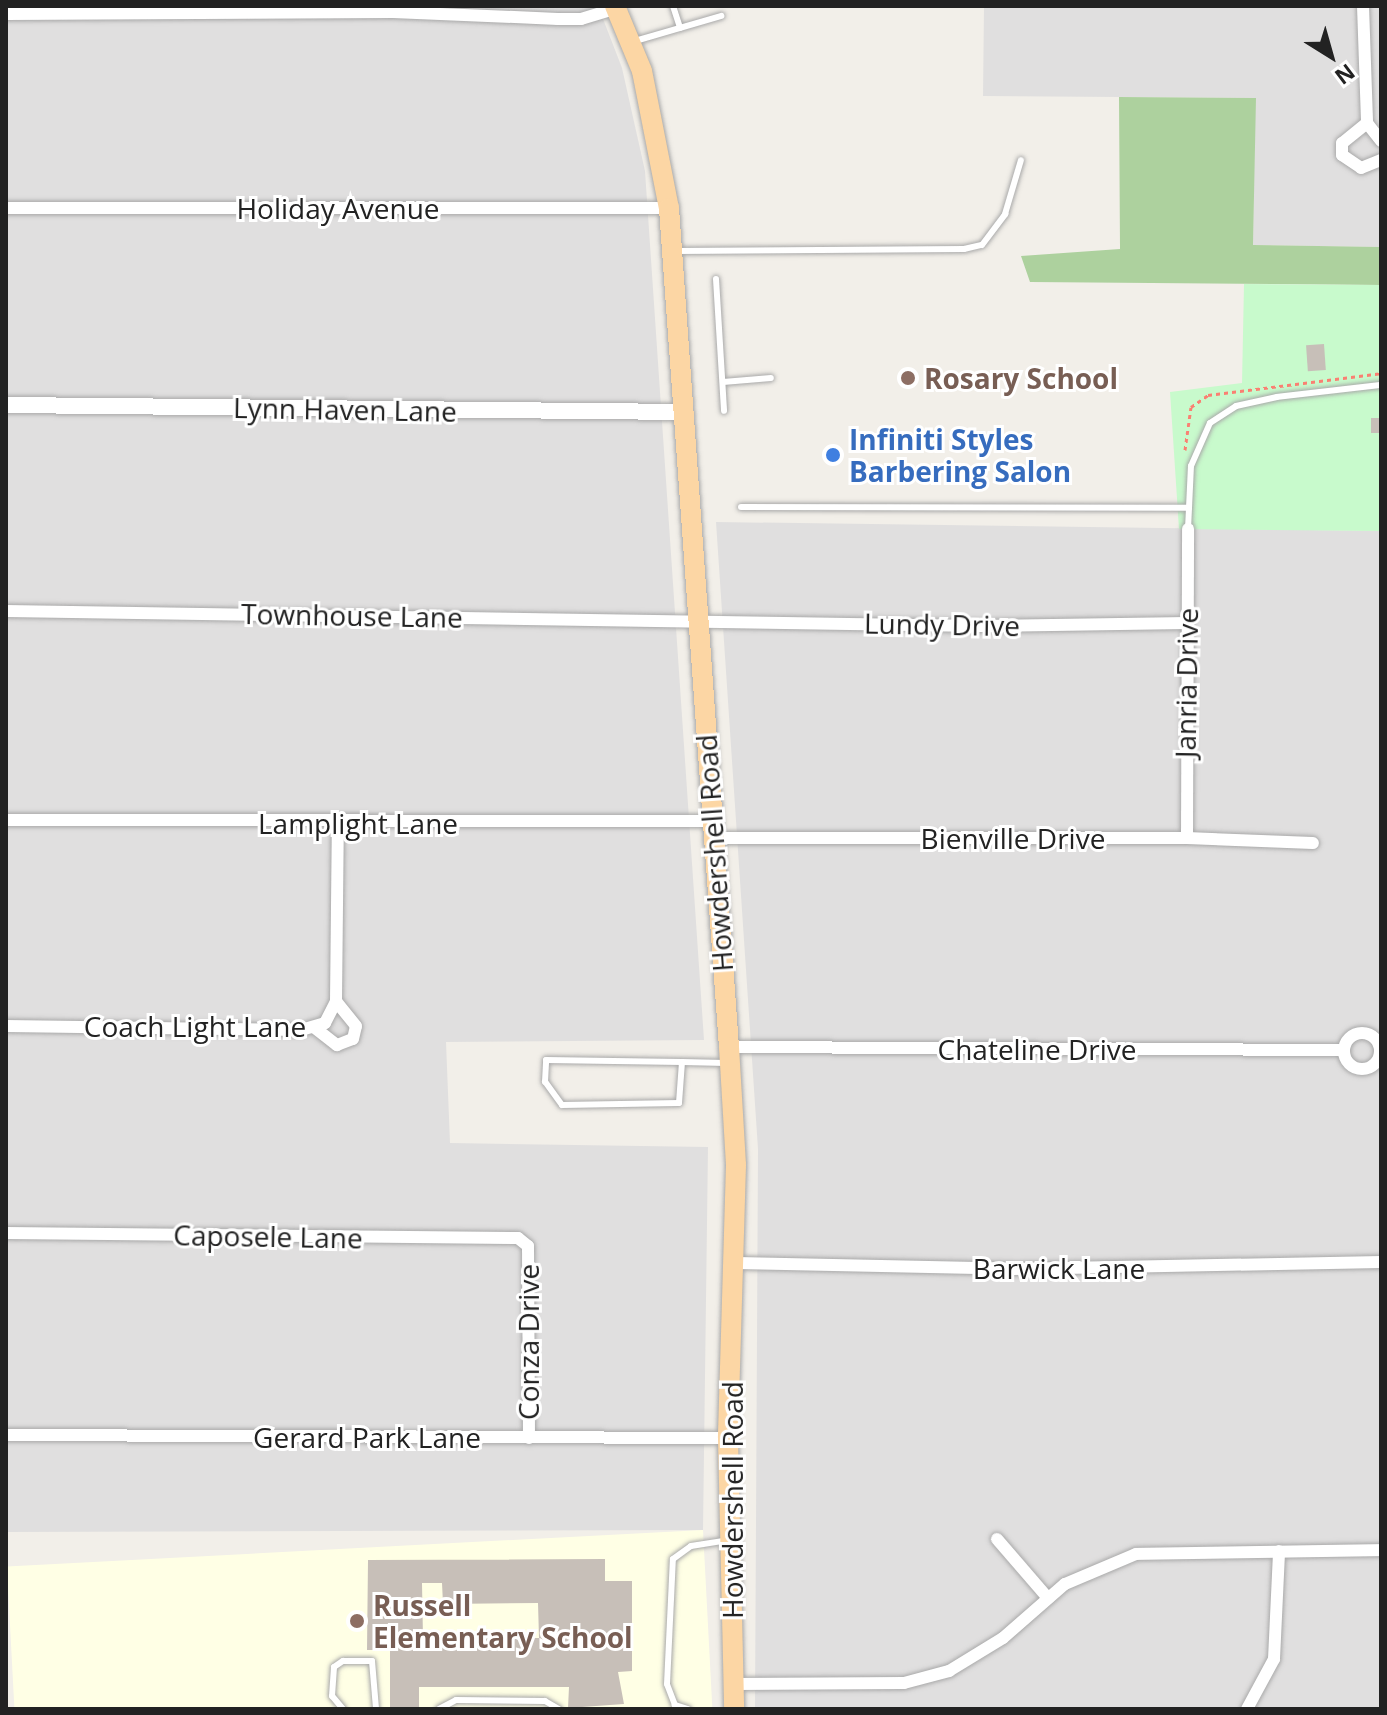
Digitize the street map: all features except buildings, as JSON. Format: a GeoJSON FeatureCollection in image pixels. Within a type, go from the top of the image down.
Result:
{"type":"FeatureCollection","features":[{"type":"Feature","properties":{"kind":"main road","name":"Howdershell Road"},"geometry":{"type":"LineString","coordinates":[[616,7],[642,71],[669,208],[711,830],[730,1055],[737,1263],[728,1438],[734,1709]]}},
{"type":"Feature","properties":{"kind":"street"},"geometry":{"type":"LineString","coordinates":[[1363,6],[1367,123],[1378,138]]}},
{"type":"Feature","properties":{"kind":"street"},"geometry":{"type":"LineString","coordinates":[[6,14],[392,9],[581,19],[616,7]]}},
{"type":"Feature","properties":{"kind":"street"},"geometry":{"type":"LineString","coordinates":[[1367,123],[1342,143],[1342,155],[1361,168],[1381,160]]}},
{"type":"Feature","properties":{"kind":"street","name":"Holiday Avenue"},"geometry":{"type":"LineString","coordinates":[[6,208],[669,208]]}},
{"type":"Feature","properties":{"kind":"street","name":"Lynn Haven Lane"},"geometry":{"type":"LineString","coordinates":[[6,405],[683,412]]}},
{"type":"Feature","properties":{"kind":"street","name":"Janria Drive"},"geometry":{"type":"LineString","coordinates":[[1187,838],[1188,529]]}},
{"type":"Feature","properties":{"kind":"street","name":"Townhouse Lane"},"geometry":{"type":"LineString","coordinates":[[6,611],[638,617],[697,622]]}},
{"type":"Feature","properties":{"kind":"street","name":"Lundy Drive"},"geometry":{"type":"LineString","coordinates":[[697,622],[1187,623]]}},
{"type":"Feature","properties":{"kind":"street","name":"Lamplight Lane"},"geometry":{"type":"LineString","coordinates":[[6,820],[711,830]]}},
{"type":"Feature","properties":{"kind":"street","name":"Coach Light Lane"},"geometry":{"type":"LineString","coordinates":[[6,1026],[315,1028],[332,1015],[336,1001],[338,824]]}},
{"type":"Feature","properties":{"kind":"street","name":"Bienville Drive"},"geometry":{"type":"LineString","coordinates":[[711,830],[1313,843]]}},
{"type":"Feature","properties":{"kind":"street"},"geometry":{"type":"LineString","coordinates":[[315,1028],[337,1045],[353,1039],[356,1026],[336,1001]]}},
{"type":"Feature","properties":{"kind":"street","name":"Chateline Drive"},"geometry":{"type":"LineString","coordinates":[[730,1055],[1344,1050]]}},
{"type":"Feature","properties":{"kind":"street","name":"Caposele Lane"},"geometry":{"type":"LineString","coordinates":[[6,1233],[518,1238],[528,1246]]}},
{"type":"Feature","properties":{"kind":"street","name":"Conza Drive"},"geometry":{"type":"LineString","coordinates":[[528,1246],[529,1438]]}},
{"type":"Feature","properties":{"kind":"street","name":"Barwick Lane"},"geometry":{"type":"LineString","coordinates":[[737,1263],[1013,1269],[1381,1262]]}},
{"type":"Feature","properties":{"kind":"street","name":"Gerard Park Lane"},"geometry":{"type":"LineString","coordinates":[[6,1435],[728,1438]]}},
{"type":"Feature","properties":{"kind":"street"},"geometry":{"type":"LineString","coordinates":[[997,1539],[1048,1598]]}},
{"type":"Feature","properties":{"kind":"street"},"geometry":{"type":"LineString","coordinates":[[735,1684],[867,1685],[928,1678],[986,1650],[1048,1598],[1099,1566],[1136,1554],[1381,1550]]}},
{"type":"Feature","properties":{"kind":"street"},"geometry":{"type":"LineString","coordinates":[[1247,1709],[1274,1659],[1279,1551]]}},
{"type":"Feature","properties":{"kind":"lane"},"geometry":{"type":"LineString","coordinates":[[673,6],[680,28]]}},
{"type":"Feature","properties":{"kind":"lane"},"geometry":{"type":"LineString","coordinates":[[631,42],[721,16]]}},
{"type":"Feature","properties":{"kind":"lane"},"geometry":{"type":"LineString","coordinates":[[673,251],[973,247],[996,232],[1021,160]]}},
{"type":"Feature","properties":{"kind":"lane"},"geometry":{"type":"LineString","coordinates":[[716,279],[724,411]]}},
{"type":"Feature","properties":{"kind":"lane"},"geometry":{"type":"LineString","coordinates":[[723,382],[771,378]]}},
{"type":"Feature","properties":{"kind":"lane"},"geometry":{"type":"LineString","coordinates":[[1188,529],[1191,466],[1200,438],[1210,423],[1236,406],[1309,391],[1381,385]]}},
{"type":"Feature","properties":{"kind":"lane"},"geometry":{"type":"LineString","coordinates":[[741,507],[1189,508]]}},
{"type":"Feature","properties":{"kind":"lane"},"geometry":{"type":"LineString","coordinates":[[682,1062],[679,1103],[562,1105],[545,1082],[546,1060],[682,1062],[730,1055]]}},
{"type":"Feature","properties":{"kind":"lane"},"geometry":{"type":"LineString","coordinates":[[675,1705],[667,1684],[673,1559],[691,1546],[731,1540]]}},
{"type":"Feature","properties":{"kind":"lane"},"geometry":{"type":"LineString","coordinates":[[343,1709],[332,1696],[334,1667],[343,1661],[372,1661],[376,1709]]}},
{"type":"Feature","properties":{"kind":"lane"},"geometry":{"type":"LineString","coordinates":[[439,1709],[456,1700],[545,1701],[559,1709]]}},
{"type":"Feature","properties":{"kind":"lane"},"geometry":{"type":"LineString","coordinates":[[666,1709],[675,1705],[688,1709]]}},
{"type":"Feature","properties":{"kind":"shaded area"},"geometry":{"type":"Polygon","coordinates":[[[6,6],[598,6],[622,68],[645,171],[704,1040],[446,1042],[450,1143],[708,1147],[703,1530],[6,1532],[6,6]]]}},
{"type":"Feature","properties":{"kind":"shaded area"},"geometry":{"type":"Polygon","coordinates":[[[984,6],[1381,6],[1381,247],[1253,245],[1255,98],[983,96],[984,6]]]}},
{"type":"Feature","properties":{"kind":"shaded area"},"geometry":{"type":"Polygon","coordinates":[[[716,522],[1381,531],[1381,1709],[755,1709],[758,1149],[716,522]]]}},
{"type":"Feature","properties":{"kind":"shaded area","name":"Russell Elementary School"},"geometry":{"type":"Polygon","coordinates":[[[703,1530],[712,1709],[14,1709],[7,1566],[703,1530]]]}},
{"type":"Feature","properties":{"kind":"green space"},"geometry":{"type":"Polygon","coordinates":[[[1119,97],[1256,98],[1253,245],[1381,247],[1381,285],[1030,282],[1021,256],[1120,249],[1119,97]]]}},
{"type":"Feature","properties":{"kind":"green space"},"geometry":{"type":"Polygon","coordinates":[[[1244,284],[1381,285],[1381,531],[1179,529],[1170,392],[1242,383],[1244,284]]]}},
{"type":"Feature","properties":{"kind":"place","name":"Rosary School"},"geometry":{"type":"Point","coordinates":[908,378]}},
{"type":"Feature","properties":{"kind":"place","name":"Infiniti Styles Barbering Salon"},"geometry":{"type":"Point","coordinates":[833,455]}},
{"type":"Feature","properties":{"kind":"place","name":"Russell Elementary School"},"geometry":{"type":"Point","coordinates":[357,1621]}}]}
